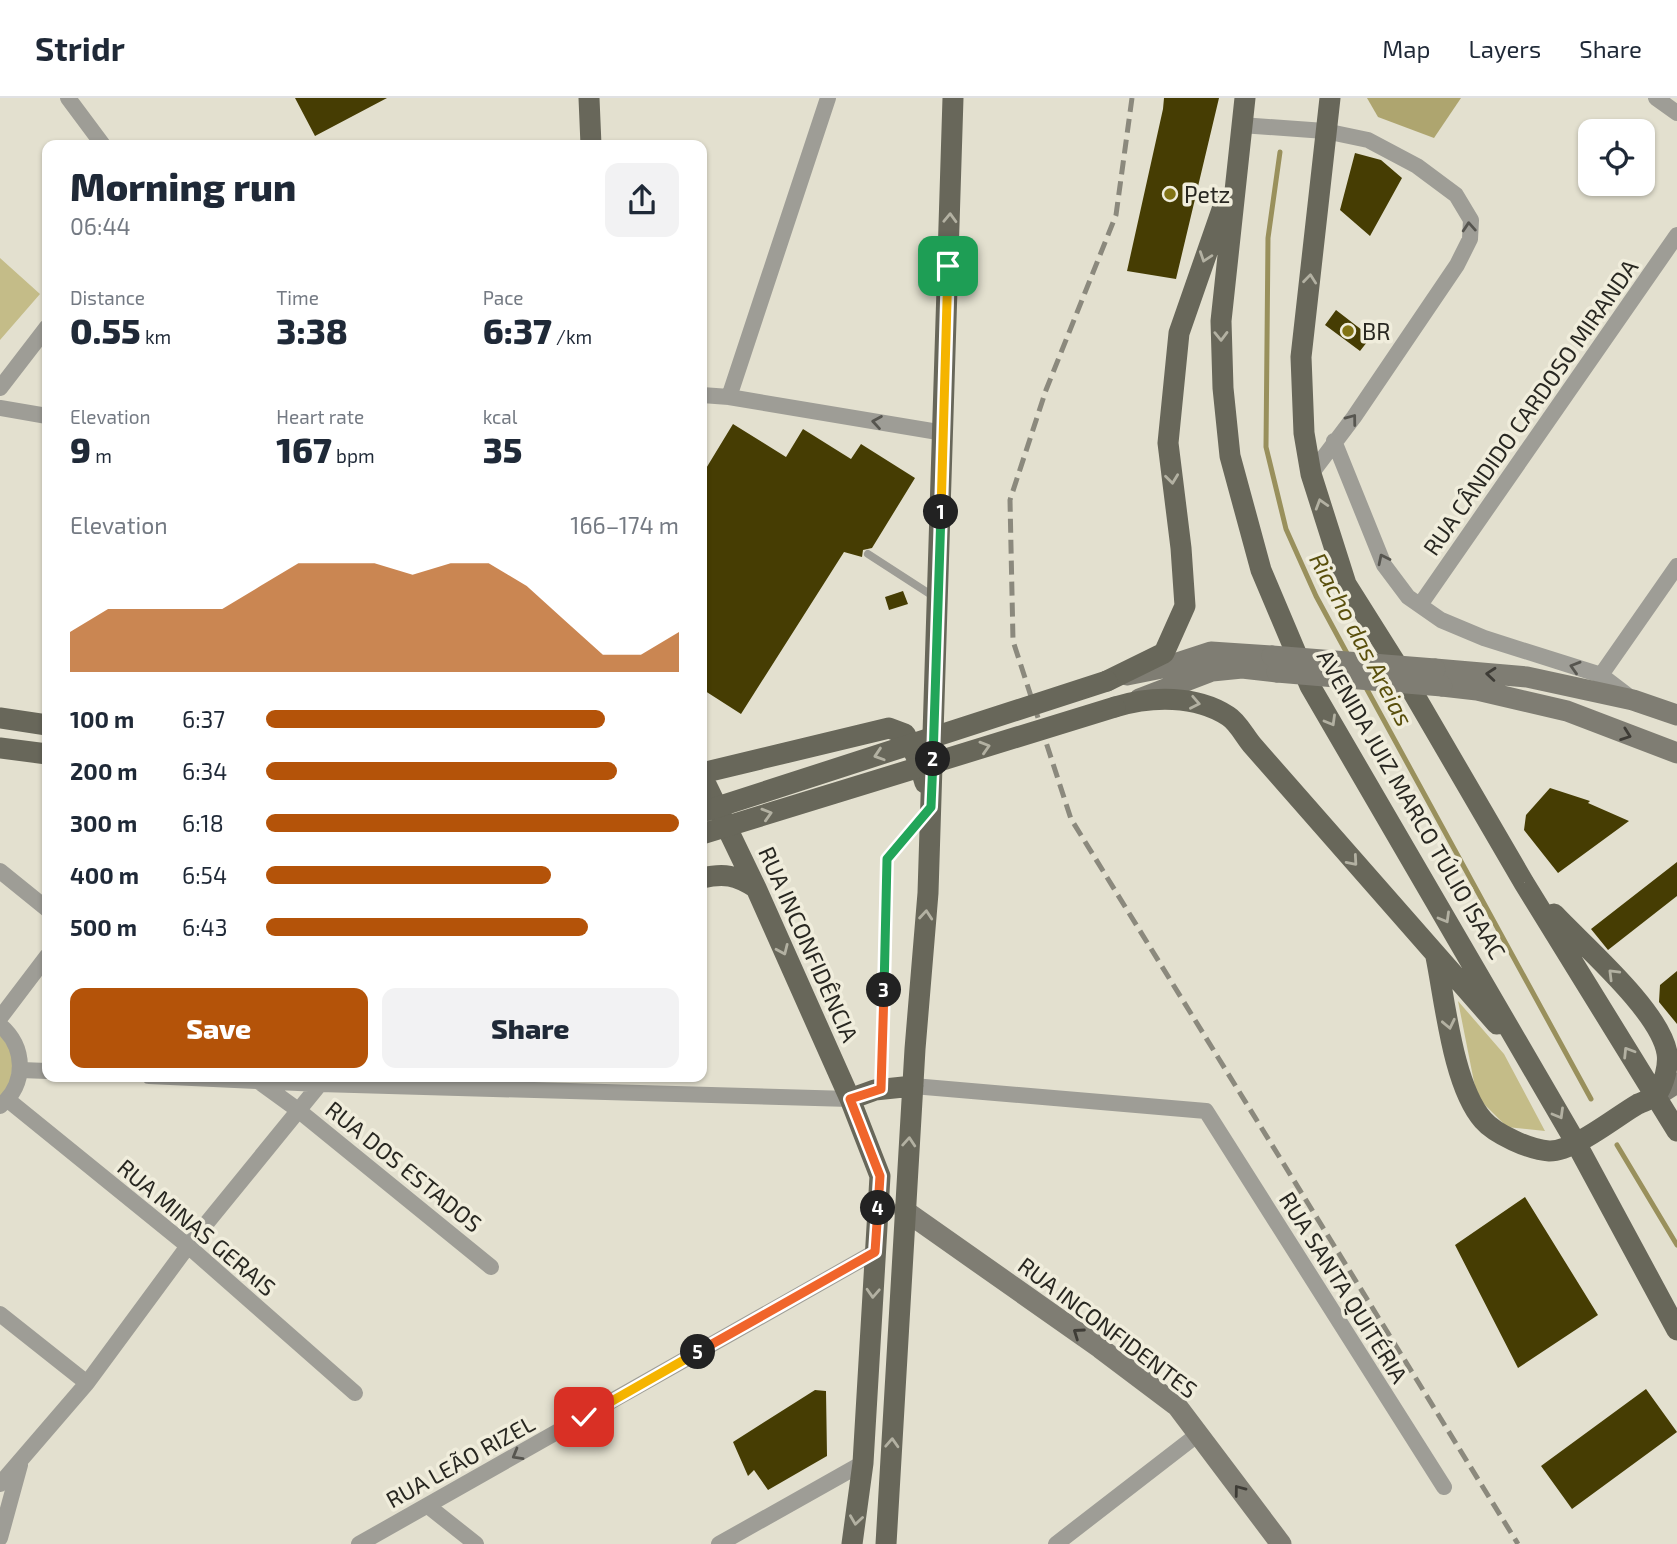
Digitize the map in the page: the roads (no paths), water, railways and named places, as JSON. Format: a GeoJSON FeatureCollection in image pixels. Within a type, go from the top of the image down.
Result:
{"type":"FeatureCollection","features":[{"type":"Feature","properties":{"kind":"main road"},"geometry":{"type":"LineString","coordinates":[[589,98],[591,140]]}},
{"type":"Feature","properties":{"kind":"main road"},"geometry":{"type":"LineString","coordinates":[[886,1544],[904,1210],[928,893],[953,98]]}},
{"type":"Feature","properties":{"kind":"main road","name":"AVENIDA JUIZ MARCO TÚLIO ISAAC"},"geometry":{"type":"LineString","coordinates":[[1245,98],[1221,321],[1223,388],[1230,456],[1261,570],[1310,686],[1526,1057],[1584,1138],[1677,1330]]}},
{"type":"Feature","properties":{"kind":"main road"},"geometry":{"type":"LineString","coordinates":[[1330,98],[1301,357],[1304,433],[1311,474],[1346,584],[1397,665],[1647,1100],[1677,1131]]}},
{"type":"Feature","properties":{"kind":"main road"},"geometry":{"type":"LineString","coordinates":[[1113,679],[1164,653],[1185,606],[1168,443],[1179,333],[1236,169]]}},
{"type":"Feature","properties":{"kind":"main road"},"geometry":{"type":"LineString","coordinates":[[707,811],[1113,679],[1161,668],[1211,652],[1274,664],[1439,678],[1527,677],[1633,700],[1677,715]]}},
{"type":"Feature","properties":{"kind":"main road"},"geometry":{"type":"LineString","coordinates":[[707,832],[1121,705],[1212,671],[1274,664]]}},
{"type":"Feature","properties":{"kind":"main road"},"geometry":{"type":"LineString","coordinates":[[1439,678],[1567,711],[1677,753]]}},
{"type":"Feature","properties":{"kind":"main road"},"geometry":{"type":"LineString","coordinates":[[1121,705],[1167,699],[1201,702],[1230,717],[1436,957],[1526,1057]]}},
{"type":"Feature","properties":{"kind":"main road"},"geometry":{"type":"LineString","coordinates":[[0,718],[42,724]]}},
{"type":"Feature","properties":{"kind":"main road"},"geometry":{"type":"LineString","coordinates":[[707,773],[889,728],[905,734],[918,760],[931,803]]}},
{"type":"Feature","properties":{"kind":"main road"},"geometry":{"type":"LineString","coordinates":[[0,748],[42,753]]}},
{"type":"Feature","properties":{"kind":"main road","name":"RUA INCONFIDÊNCIA"},"geometry":{"type":"LineString","coordinates":[[707,785],[850,1099],[880,1176],[875,1252]]}},
{"type":"Feature","properties":{"kind":"main road"},"geometry":{"type":"LineString","coordinates":[[707,877],[717,875],[740,878],[756,888]]}},
{"type":"Feature","properties":{"kind":"main road"},"geometry":{"type":"LineString","coordinates":[[1524,883],[1621,981],[1659,1030],[1667,1055],[1664,1078],[1647,1100]]}},
{"type":"Feature","properties":{"kind":"main road"},"geometry":{"type":"LineString","coordinates":[[1436,957],[1465,1089],[1483,1121],[1516,1142],[1550,1151],[1584,1138],[1677,1083]]}},
{"type":"Feature","properties":{"kind":"main road"},"geometry":{"type":"LineString","coordinates":[[850,1099],[881,1089],[913,1086]]}},
{"type":"Feature","properties":{"kind":"main road","name":"RUA INCONFIDENTES"},"geometry":{"type":"LineString","coordinates":[[904,1210],[1100,1348],[1177,1406],[1280,1544]]}},
{"type":"Feature","properties":{"kind":"main road"},"geometry":{"type":"LineString","coordinates":[[852,1544],[863,1463],[875,1252]]}},
{"type":"Feature","properties":{"kind":"street"},"geometry":{"type":"LineString","coordinates":[[68,98],[99,140]]}},
{"type":"Feature","properties":{"kind":"street"},"geometry":{"type":"LineString","coordinates":[[729,397],[828,98]]}},
{"type":"Feature","properties":{"kind":"street"},"geometry":{"type":"LineString","coordinates":[[1656,98],[1677,113]]}},
{"type":"Feature","properties":{"kind":"street"},"geometry":{"type":"LineString","coordinates":[[1241,125],[1325,131],[1368,141],[1417,166],[1456,195],[1471,220],[1470,239],[1457,265],[1354,417],[1311,474]]}},
{"type":"Feature","properties":{"kind":"street","name":"RUA CÂNDIDO CARDOSO MIRANDA"},"geometry":{"type":"LineString","coordinates":[[1420,605],[1677,235]]}},
{"type":"Feature","properties":{"kind":"street"},"geometry":{"type":"LineString","coordinates":[[0,388],[42,333]]}},
{"type":"Feature","properties":{"kind":"street"},"geometry":{"type":"LineString","coordinates":[[707,396],[729,397],[944,433]]}},
{"type":"Feature","properties":{"kind":"street"},"geometry":{"type":"LineString","coordinates":[[0,408],[42,415]]}},
{"type":"Feature","properties":{"kind":"street"},"geometry":{"type":"LineString","coordinates":[[1334,442],[1384,565],[1408,597],[1441,620],[1484,638],[1601,675],[1633,700]]}},
{"type":"Feature","properties":{"kind":"street"},"geometry":{"type":"LineString","coordinates":[[1601,675],[1677,566]]}},
{"type":"Feature","properties":{"kind":"street"},"geometry":{"type":"LineString","coordinates":[[0,871],[42,905]]}},
{"type":"Feature","properties":{"kind":"street"},"geometry":{"type":"LineString","coordinates":[[0,1018],[42,963]]}},
{"type":"Feature","properties":{"kind":"street"},"geometry":{"type":"LineString","coordinates":[[0,1025],[16,1043],[21,1070],[19,1081],[4,1103]]}},
{"type":"Feature","properties":{"kind":"street"},"geometry":{"type":"LineString","coordinates":[[21,1070],[42,1071]]}},
{"type":"Feature","properties":{"kind":"street","name":"RUA DOS ESTADOS"},"geometry":{"type":"LineString","coordinates":[[260,1082],[491,1267]]}},
{"type":"Feature","properties":{"kind":"street"},"geometry":{"type":"LineString","coordinates":[[294,1082],[850,1099]]}},
{"type":"Feature","properties":{"kind":"street"},"geometry":{"type":"LineString","coordinates":[[0,1484],[87,1383],[188,1246],[320,1084]]}},
{"type":"Feature","properties":{"kind":"street","name":"RUA SANTA QUITÉRIA"},"geometry":{"type":"LineString","coordinates":[[913,1086],[1206,1111],[1444,1487]]}},
{"type":"Feature","properties":{"kind":"street","name":"RUA MINAS GERAIS"},"geometry":{"type":"LineString","coordinates":[[4,1103],[188,1246],[355,1393]]}},
{"type":"Feature","properties":{"kind":"street","name":"RUA LEÃO RIZEL"},"geometry":{"type":"LineString","coordinates":[[359,1544],[875,1252]]}},
{"type":"Feature","properties":{"kind":"street"},"geometry":{"type":"LineString","coordinates":[[0,1314],[87,1383]]}},
{"type":"Feature","properties":{"kind":"street"},"geometry":{"type":"LineString","coordinates":[[1056,1544],[1197,1435]]}},
{"type":"Feature","properties":{"kind":"street"},"geometry":{"type":"LineString","coordinates":[[0,1538],[22,1460]]}},
{"type":"Feature","properties":{"kind":"street"},"geometry":{"type":"LineString","coordinates":[[719,1544],[863,1463]]}},
{"type":"Feature","properties":{"kind":"street"},"geometry":{"type":"LineString","coordinates":[[428,1506],[476,1544]]}},
{"type":"Feature","properties":{"kind":"lane"},"geometry":{"type":"LineString","coordinates":[[868,554],[938,600]]}},
{"type":"Feature","properties":{"kind":"lane"},"geometry":{"type":"LineString","coordinates":[[881,1089],[887,859],[931,803]]}},
{"type":"Feature","properties":{"kind":"waterway","name":"Riacho das Areias"},"geometry":{"type":"LineString","coordinates":[[1280,152],[1268,238],[1266,447],[1286,529],[1316,596],[1349,657]]}},
{"type":"Feature","properties":{"kind":"waterway","name":"Riacho das Areias"},"geometry":{"type":"LineString","coordinates":[[1364,684],[1591,1099]]}},
{"type":"Feature","properties":{"kind":"waterway","name":"Riacho das Areias"},"geometry":{"type":"LineString","coordinates":[[1617,1145],[1677,1245]]}},
{"type":"Feature","properties":{"kind":"railway"},"geometry":{"type":"LineString","coordinates":[[1132,98],[1116,215],[1046,390],[1010,500],[1013,641],[1071,819],[1518,1544]]}},
{"type":"Feature","properties":{"kind":"place","name":"Petz"},"geometry":{"type":"Point","coordinates":[1170,194]}},
{"type":"Feature","properties":{"kind":"place","name":"BR"},"geometry":{"type":"Point","coordinates":[1348,331]}}]}
